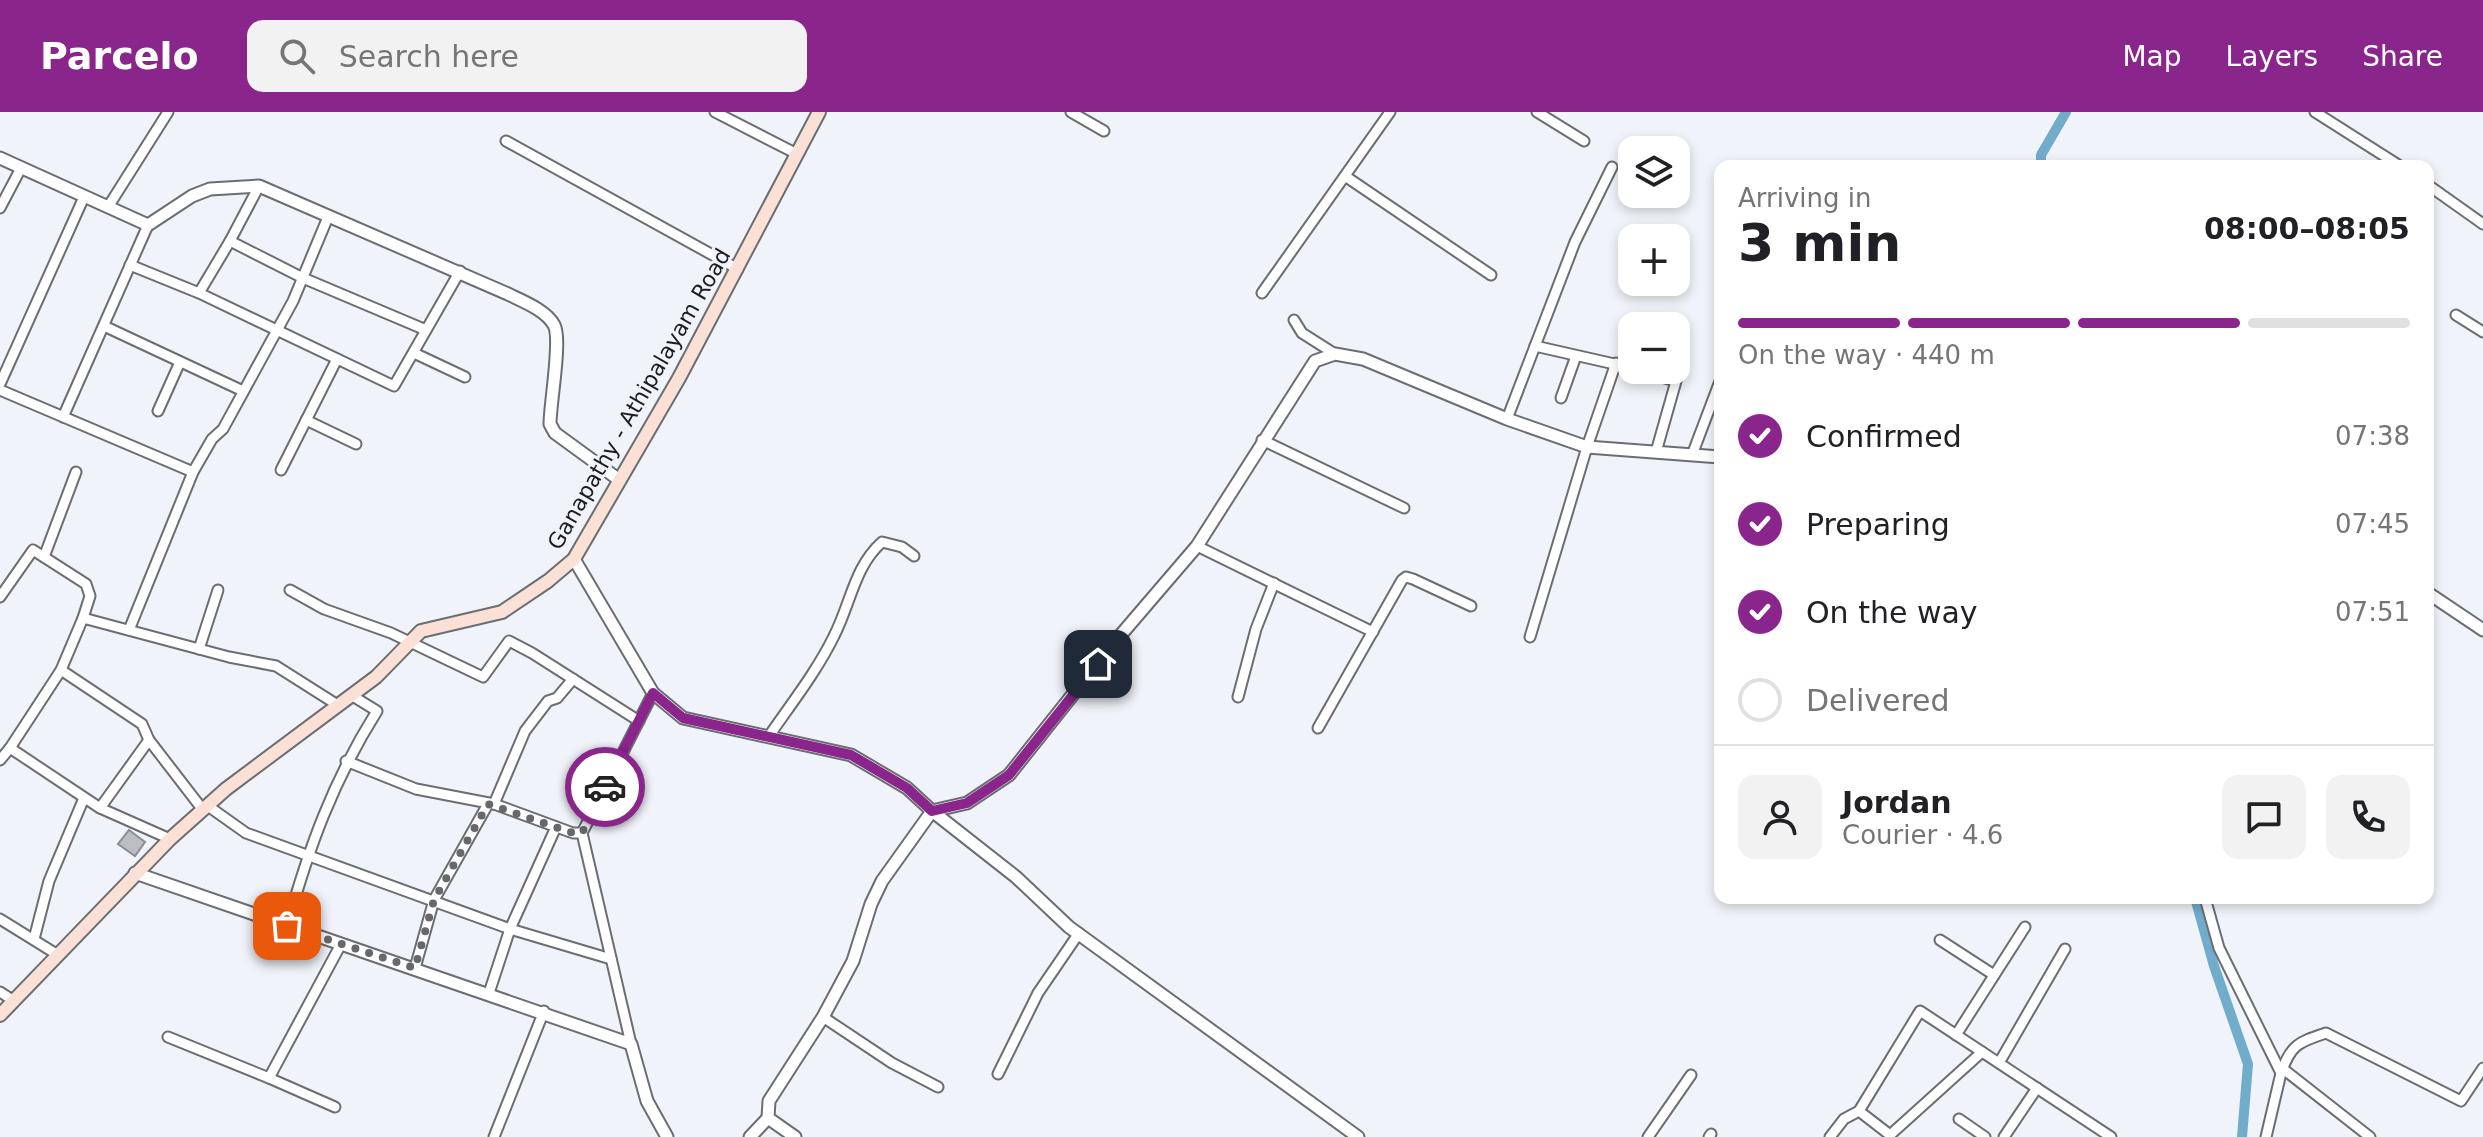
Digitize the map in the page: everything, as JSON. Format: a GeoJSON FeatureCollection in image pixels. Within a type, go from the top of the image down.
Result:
{"type":"FeatureCollection","features":[{"type":"Feature","properties":{"kind":"main road","name":"Ganapathy - Athipalayam Road"},"geometry":{"type":"LineString","coordinates":[[0,1015],[170,839],[336,704],[376,677],[421,631],[502,612],[574,559],[679,378],[819,112]]}},
{"type":"Feature","properties":{"kind":"street"},"geometry":{"type":"LineString","coordinates":[[108,207],[168,112]]}},
{"type":"Feature","properties":{"kind":"street"},"geometry":{"type":"LineString","coordinates":[[715,112],[797,154]]}},
{"type":"Feature","properties":{"kind":"street"},"geometry":{"type":"LineString","coordinates":[[1072,112],[1104,131]]}},
{"type":"Feature","properties":{"kind":"street"},"geometry":{"type":"LineString","coordinates":[[1262,293],[1390,112]]}},
{"type":"Feature","properties":{"kind":"street"},"geometry":{"type":"LineString","coordinates":[[1537,112],[1584,141]]}},
{"type":"Feature","properties":{"kind":"street"},"geometry":{"type":"LineString","coordinates":[[2315,112],[2391,160]]}},
{"type":"Feature","properties":{"kind":"street"},"geometry":{"type":"LineString","coordinates":[[506,141],[738,269]]}},
{"type":"Feature","properties":{"kind":"street"},"geometry":{"type":"LineString","coordinates":[[0,158],[148,225]]}},
{"type":"Feature","properties":{"kind":"street"},"geometry":{"type":"LineString","coordinates":[[1507,419],[1575,242],[1612,167]]}},
{"type":"Feature","properties":{"kind":"street"},"geometry":{"type":"LineString","coordinates":[[0,208],[21,168]]}},
{"type":"Feature","properties":{"kind":"street"},"geometry":{"type":"LineString","coordinates":[[1345,176],[1491,275]]}},
{"type":"Feature","properties":{"kind":"street"},"geometry":{"type":"LineString","coordinates":[[199,293],[259,186]]}},
{"type":"Feature","properties":{"kind":"street"},"geometry":{"type":"LineString","coordinates":[[63,417],[148,225],[192,196],[210,189],[259,186],[460,271],[536,309],[554,323],[558,339],[550,424],[572,449],[618,479]]}},
{"type":"Feature","properties":{"kind":"street"},"geometry":{"type":"LineString","coordinates":[[2434,189],[2483,224]]}},
{"type":"Feature","properties":{"kind":"street"},"geometry":{"type":"LineString","coordinates":[[84,197],[0,387],[193,472]]}},
{"type":"Feature","properties":{"kind":"street"},"geometry":{"type":"LineString","coordinates":[[129,630],[193,472],[212,439],[223,429],[303,278],[328,217]]}},
{"type":"Feature","properties":{"kind":"street"},"geometry":{"type":"LineString","coordinates":[[230,241],[303,278],[426,330]]}},
{"type":"Feature","properties":{"kind":"street"},"geometry":{"type":"LineString","coordinates":[[130,265],[199,293],[394,386],[460,271]]}},
{"type":"Feature","properties":{"kind":"street"},"geometry":{"type":"LineString","coordinates":[[2456,315],[2483,332]]}},
{"type":"Feature","properties":{"kind":"street"},"geometry":{"type":"LineString","coordinates":[[1294,320],[1302,333],[1335,354],[1363,359],[1507,419],[1587,447],[1714,457]]}},
{"type":"Feature","properties":{"kind":"street"},"geometry":{"type":"LineString","coordinates":[[104,326],[243,391]]}},
{"type":"Feature","properties":{"kind":"street"},"geometry":{"type":"LineString","coordinates":[[1530,637],[1587,447],[1616,363],[1535,346]]}},
{"type":"Feature","properties":{"kind":"street"},"geometry":{"type":"LineString","coordinates":[[414,353],[465,377]]}},
{"type":"Feature","properties":{"kind":"street"},"geometry":{"type":"LineString","coordinates":[[750,1137],[768,1118],[769,1101],[823,1017],[853,961],[871,904],[882,881],[932,811],[967,803],[1009,775],[1113,644],[1197,546],[1315,361],[1335,354]]}},
{"type":"Feature","properties":{"kind":"street"},"geometry":{"type":"LineString","coordinates":[[1561,398],[1576,356]]}},
{"type":"Feature","properties":{"kind":"street"},"geometry":{"type":"LineString","coordinates":[[281,470],[337,359]]}},
{"type":"Feature","properties":{"kind":"street"},"geometry":{"type":"LineString","coordinates":[[158,411],[180,362]]}},
{"type":"Feature","properties":{"kind":"street"},"geometry":{"type":"LineString","coordinates":[[1656,452],[1674,384]]}},
{"type":"Feature","properties":{"kind":"street"},"geometry":{"type":"LineString","coordinates":[[1692,455],[1714,397]]}},
{"type":"Feature","properties":{"kind":"street"},"geometry":{"type":"LineString","coordinates":[[306,420],[356,444]]}},
{"type":"Feature","properties":{"kind":"street"},"geometry":{"type":"LineString","coordinates":[[1262,440],[1404,508]]}},
{"type":"Feature","properties":{"kind":"street"},"geometry":{"type":"LineString","coordinates":[[44,557],[76,472]]}},
{"type":"Feature","properties":{"kind":"street"},"geometry":{"type":"LineString","coordinates":[[769,736],[834,636],[861,567],[871,552],[882,542],[902,547],[914,556]]}},
{"type":"Feature","properties":{"kind":"street"},"geometry":{"type":"LineString","coordinates":[[1197,546],[1373,632]]}},
{"type":"Feature","properties":{"kind":"street"},"geometry":{"type":"LineString","coordinates":[[0,597],[33,550],[86,584],[90,596],[61,670],[0,760]]}},
{"type":"Feature","properties":{"kind":"street"},"geometry":{"type":"LineString","coordinates":[[574,559],[653,693],[683,718],[851,755],[907,788],[1079,933],[1358,1137]]}},
{"type":"Feature","properties":{"kind":"street"},"geometry":{"type":"LineString","coordinates":[[1318,728],[1406,577],[1471,606]]}},
{"type":"Feature","properties":{"kind":"street"},"geometry":{"type":"LineString","coordinates":[[1238,697],[1256,629],[1274,583]]}},
{"type":"Feature","properties":{"kind":"street"},"geometry":{"type":"LineString","coordinates":[[199,649],[218,590]]}},
{"type":"Feature","properties":{"kind":"street"},"geometry":{"type":"LineString","coordinates":[[290,590],[324,609],[409,642],[483,677],[509,641],[639,721]]}},
{"type":"Feature","properties":{"kind":"street"},"geometry":{"type":"LineString","coordinates":[[2434,597],[2483,630]]}},
{"type":"Feature","properties":{"kind":"street"},"geometry":{"type":"LineString","coordinates":[[83,618],[276,666],[336,704]]}},
{"type":"Feature","properties":{"kind":"street"},"geometry":{"type":"LineString","coordinates":[[61,670],[142,724],[149,740],[205,808],[246,833],[510,929],[611,959]]}},
{"type":"Feature","properties":{"kind":"street"},"geometry":{"type":"LineString","coordinates":[[415,968],[434,900],[491,804],[525,731],[548,701],[557,698],[573,679]]}},
{"type":"Feature","properties":{"kind":"street"},"geometry":{"type":"LineString","coordinates":[[653,693],[582,833],[631,1044],[647,1101],[667,1137]]}},
{"type":"Feature","properties":{"kind":"street"},"geometry":{"type":"LineString","coordinates":[[287,926],[307,855],[346,761],[377,711],[351,695]]}},
{"type":"Feature","properties":{"kind":"street"},"geometry":{"type":"LineString","coordinates":[[100,808],[149,740]]}},
{"type":"Feature","properties":{"kind":"street"},"geometry":{"type":"LineString","coordinates":[[10,748],[100,808],[170,839]]}},
{"type":"Feature","properties":{"kind":"street"},"geometry":{"type":"LineString","coordinates":[[346,761],[416,789],[491,804],[582,833]]}},
{"type":"Feature","properties":{"kind":"street"},"geometry":{"type":"LineString","coordinates":[[34,939],[49,881],[84,798]]}},
{"type":"Feature","properties":{"kind":"street"},"geometry":{"type":"LineString","coordinates":[[489,993],[510,929],[556,827]]}},
{"type":"Feature","properties":{"kind":"street"},"geometry":{"type":"LineString","coordinates":[[135,873],[340,946],[544,1011],[631,1044]]}},
{"type":"Feature","properties":{"kind":"street"},"geometry":{"type":"LineString","coordinates":[[2207,904],[2219,948],[2282,1071],[2370,1137]]}},
{"type":"Feature","properties":{"kind":"street"},"geometry":{"type":"LineString","coordinates":[[0,919],[58,955]]}},
{"type":"Feature","properties":{"kind":"street"},"geometry":{"type":"LineString","coordinates":[[1956,1035],[2025,927]]}},
{"type":"Feature","properties":{"kind":"street"},"geometry":{"type":"LineString","coordinates":[[998,1074],[1038,993],[1079,933]]}},
{"type":"Feature","properties":{"kind":"street"},"geometry":{"type":"LineString","coordinates":[[1940,940],[1994,975]]}},
{"type":"Feature","properties":{"kind":"street"},"geometry":{"type":"LineString","coordinates":[[269,1078],[340,946]]}},
{"type":"Feature","properties":{"kind":"street"},"geometry":{"type":"LineString","coordinates":[[1999,1063],[2065,949]]}},
{"type":"Feature","properties":{"kind":"street"},"geometry":{"type":"LineString","coordinates":[[0,992],[14,1001]]}},
{"type":"Feature","properties":{"kind":"street"},"geometry":{"type":"LineString","coordinates":[[494,1137],[544,1011]]}},
{"type":"Feature","properties":{"kind":"street"},"geometry":{"type":"LineString","coordinates":[[1830,1137],[1844,1119],[1859,1111],[1920,1011],[2111,1137]]}},
{"type":"Feature","properties":{"kind":"street"},"geometry":{"type":"LineString","coordinates":[[823,1017],[892,1063],[938,1087]]}},
{"type":"Feature","properties":{"kind":"street"},"geometry":{"type":"LineString","coordinates":[[2266,1137],[2287,1055],[2299,1042],[2326,1033],[2461,1101],[2483,1068]]}},
{"type":"Feature","properties":{"kind":"street"},"geometry":{"type":"LineString","coordinates":[[168,1037],[335,1107]]}},
{"type":"Feature","properties":{"kind":"street"},"geometry":{"type":"LineString","coordinates":[[1859,1111],[1890,1135],[1982,1052]]}},
{"type":"Feature","properties":{"kind":"street"},"geometry":{"type":"LineString","coordinates":[[1648,1137],[1691,1075]]}},
{"type":"Feature","properties":{"kind":"street"},"geometry":{"type":"LineString","coordinates":[[2004,1137],[2037,1088]]}},
{"type":"Feature","properties":{"kind":"street"},"geometry":{"type":"LineString","coordinates":[[768,1118],[795,1137]]}},
{"type":"Feature","properties":{"kind":"street"},"geometry":{"type":"LineString","coordinates":[[1959,1119],[1985,1137]]}},
{"type":"Feature","properties":{"kind":"building"},"geometry":{"type":"Polygon","coordinates":[[[129,830],[145,842],[135,856],[118,844],[129,830]]]}},
{"type":"Feature","properties":{"kind":"waterway"},"geometry":{"type":"LineString","coordinates":[[2041,160],[2066,112]]}},
{"type":"Feature","properties":{"kind":"waterway"},"geometry":{"type":"LineString","coordinates":[[2197,904],[2214,966],[2248,1064],[2242,1137]]}},
{"type":"Feature","properties":{"kind":"way so far"},"geometry":{"type":"LineString","coordinates":[[287,926],[340,946],[415,968],[434,900],[488,804],[573,833],[582,833],[605,787]]}},
{"type":"Feature","properties":{"kind":"route"},"geometry":{"type":"LineString","coordinates":[[605,787],[653,693],[683,718],[851,755],[907,788],[932,811],[967,803],[1009,775],[1098,664]]}}]}
